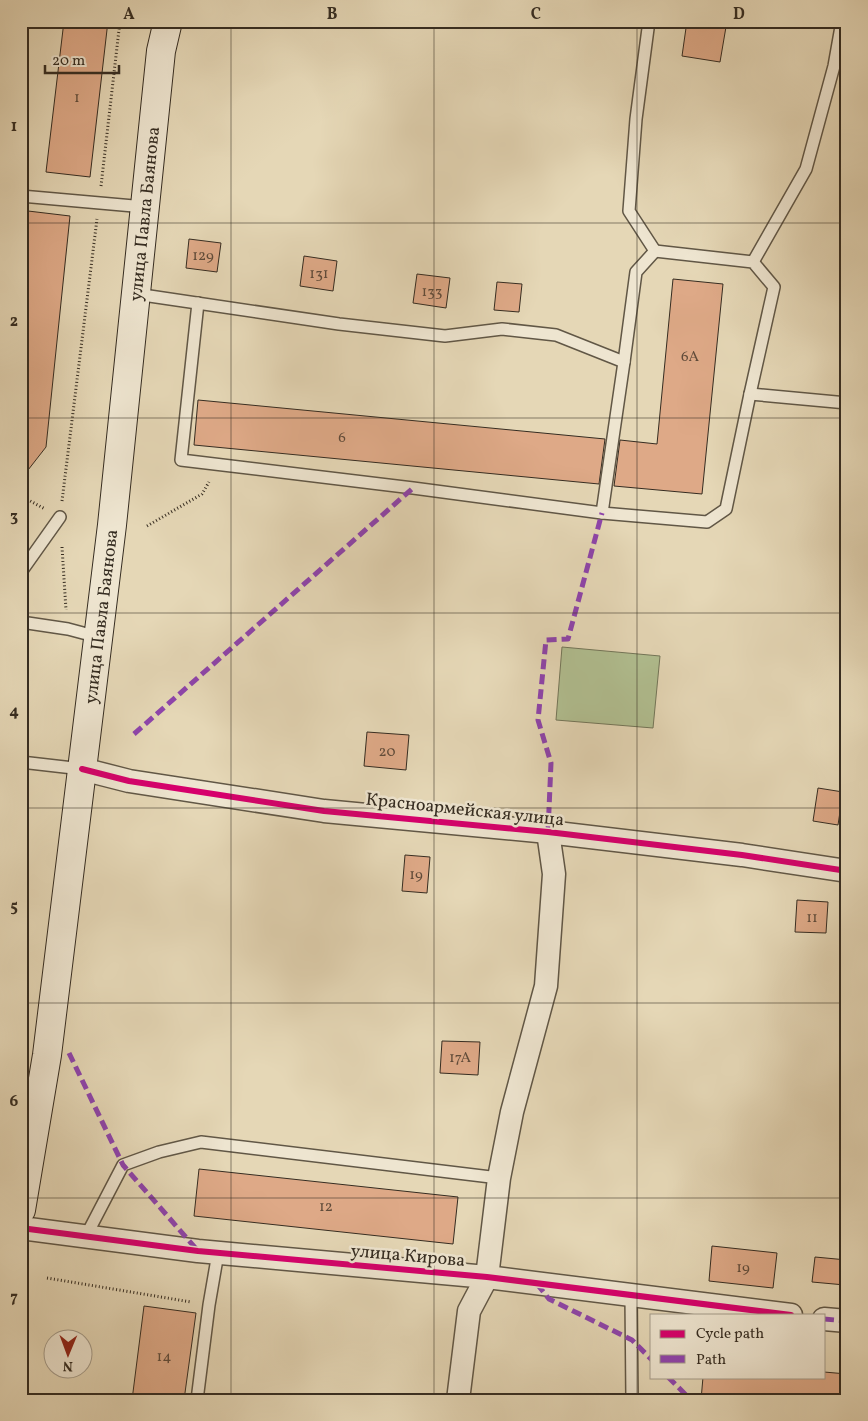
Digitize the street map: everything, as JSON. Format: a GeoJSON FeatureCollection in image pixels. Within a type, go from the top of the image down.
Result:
{"type":"FeatureCollection","features":[{"type":"Feature","properties":{"kind":"main road","name":"улица Павла Баянова"},"geometry":{"type":"LineString","coordinates":[[21,1210],[47,1055],[112,525],[161,51],[168,21]]}},
{"type":"Feature","properties":{"kind":"street","name":"Красноармейская улица"},"geometry":{"type":"LineString","coordinates":[[82,769],[129,781],[324,811],[548,832],[742,855],[847,872]]}},
{"type":"Feature","properties":{"kind":"street"},"geometry":{"type":"LineString","coordinates":[[458,1400],[469,1311],[487,1278],[499,1178],[512,1112],[546,986],[554,874],[548,832]]}},
{"type":"Feature","properties":{"kind":"street","name":"улица Кирова"},"geometry":{"type":"LineString","coordinates":[[21,1228],[218,1253],[487,1278],[783,1314]]}},
{"type":"Feature","properties":{"kind":"street"},"geometry":{"type":"LineString","coordinates":[[826,1319],[847,1322]]}},
{"type":"Feature","properties":{"kind":"lane"},"geometry":{"type":"LineString","coordinates":[[21,33],[23,21]]}},
{"type":"Feature","properties":{"kind":"lane"},"geometry":{"type":"LineString","coordinates":[[649,21],[636,119],[629,211],[655,251]]}},
{"type":"Feature","properties":{"kind":"lane"},"geometry":{"type":"LineString","coordinates":[[753,262],[806,169],[834,66],[842,21]]}},
{"type":"Feature","properties":{"kind":"lane"},"geometry":{"type":"LineString","coordinates":[[21,196],[145,207]]}},
{"type":"Feature","properties":{"kind":"lane"},"geometry":{"type":"LineString","coordinates":[[198,303],[181,460],[602,513],[707,522],[726,509],[774,287],[753,262],[655,251]]}},
{"type":"Feature","properties":{"kind":"lane"},"geometry":{"type":"LineString","coordinates":[[602,513],[636,272],[655,251]]}},
{"type":"Feature","properties":{"kind":"lane"},"geometry":{"type":"LineString","coordinates":[[136,294],[339,324],[445,336],[502,329],[556,335],[624,362]]}},
{"type":"Feature","properties":{"kind":"lane"},"geometry":{"type":"LineString","coordinates":[[750,394],[847,403]]}},
{"type":"Feature","properties":{"kind":"lane"},"geometry":{"type":"LineString","coordinates":[[21,572],[60,517]]}},
{"type":"Feature","properties":{"kind":"lane"},"geometry":{"type":"LineString","coordinates":[[21,622],[68,628],[98,637]]}},
{"type":"Feature","properties":{"kind":"lane"},"geometry":{"type":"LineString","coordinates":[[21,762],[82,769]]}},
{"type":"Feature","properties":{"kind":"lane"},"geometry":{"type":"LineString","coordinates":[[86,1236],[123,1165],[159,1152],[201,1142],[499,1178]]}},
{"type":"Feature","properties":{"kind":"lane"},"geometry":{"type":"LineString","coordinates":[[197,1400],[209,1305],[218,1253]]}},
{"type":"Feature","properties":{"kind":"lane"},"geometry":{"type":"LineString","coordinates":[[632,1296],[632,1400]]}},
{"type":"Feature","properties":{"kind":"path"},"geometry":{"type":"LineString","coordinates":[[68,628],[60,517],[120,21]]}},
{"type":"Feature","properties":{"kind":"path"},"geometry":{"type":"LineString","coordinates":[[147,526],[202,494],[217,465]]}},
{"type":"Feature","properties":{"kind":"path"},"geometry":{"type":"LineString","coordinates":[[21,496],[24,497],[21,500]]}},
{"type":"Feature","properties":{"kind":"path"},"geometry":{"type":"LineString","coordinates":[[47,1278],[209,1305]]}},
{"type":"Feature","properties":{"kind":"green space"},"geometry":{"type":"Polygon","coordinates":[[[562,647],[660,656],[653,728],[556,720],[562,647]]]}},
{"type":"Feature","properties":{"kind":"building"},"geometry":{"type":"Polygon","coordinates":[[[64,21],[108,21],[90,177],[46,172],[64,21]]]}},
{"type":"Feature","properties":{"kind":"building"},"geometry":{"type":"Polygon","coordinates":[[[687,21],[727,21],[720,62],[682,56],[687,21]]]}},
{"type":"Feature","properties":{"kind":"building"},"geometry":{"type":"Polygon","coordinates":[[[28,211],[70,216],[46,447],[21,479],[21,275],[28,211]]]}},
{"type":"Feature","properties":{"kind":"building"},"geometry":{"type":"Polygon","coordinates":[[[189,239],[221,243],[217,272],[186,268],[189,239]]]}},
{"type":"Feature","properties":{"kind":"building"},"geometry":{"type":"Polygon","coordinates":[[[304,256],[337,261],[333,291],[300,286],[304,256]]]}},
{"type":"Feature","properties":{"kind":"building"},"geometry":{"type":"Polygon","coordinates":[[[417,274],[450,278],[446,308],[413,303],[417,274]]]}},
{"type":"Feature","properties":{"kind":"building"},"geometry":{"type":"Polygon","coordinates":[[[673,279],[723,284],[702,494],[614,486],[620,440],[657,444],[673,279]]]}},
{"type":"Feature","properties":{"kind":"building"},"geometry":{"type":"Polygon","coordinates":[[[497,282],[522,284],[519,312],[494,310],[497,282]]]}},
{"type":"Feature","properties":{"kind":"building"},"geometry":{"type":"Polygon","coordinates":[[[198,400],[605,439],[599,484],[194,445],[198,400]]]}},
{"type":"Feature","properties":{"kind":"building"},"geometry":{"type":"Polygon","coordinates":[[[367,732],[409,735],[406,770],[364,766],[367,732]]]}},
{"type":"Feature","properties":{"kind":"building"},"geometry":{"type":"Polygon","coordinates":[[[818,788],[843,792],[838,825],[813,821],[818,788]]]}},
{"type":"Feature","properties":{"kind":"building"},"geometry":{"type":"Polygon","coordinates":[[[405,855],[430,857],[427,893],[402,891],[405,855]]]}},
{"type":"Feature","properties":{"kind":"building"},"geometry":{"type":"Polygon","coordinates":[[[797,900],[828,902],[826,933],[795,932],[797,900]]]}},
{"type":"Feature","properties":{"kind":"building"},"geometry":{"type":"Polygon","coordinates":[[[442,1041],[480,1042],[478,1075],[440,1073],[442,1041]]]}},
{"type":"Feature","properties":{"kind":"building"},"geometry":{"type":"Polygon","coordinates":[[[199,1169],[458,1197],[453,1244],[194,1216],[199,1169]]]}},
{"type":"Feature","properties":{"kind":"building"},"geometry":{"type":"Polygon","coordinates":[[[712,1246],[777,1253],[773,1288],[709,1281],[712,1246]]]}},
{"type":"Feature","properties":{"kind":"building"},"geometry":{"type":"Polygon","coordinates":[[[815,1257],[847,1260],[845,1285],[812,1282],[815,1257]]]}},
{"type":"Feature","properties":{"kind":"building"},"geometry":{"type":"Polygon","coordinates":[[[144,1306],[196,1313],[184,1400],[132,1400],[144,1306]]]}},
{"type":"Feature","properties":{"kind":"building"},"geometry":{"type":"Polygon","coordinates":[[[826,1372],[847,1374],[847,1400],[701,1400],[703,1378],[826,1378],[826,1372]]]}},
{"type":"Feature","properties":{"kind":"marked path"},"geometry":{"type":"LineString","coordinates":[[134,734],[413,488]]}},
{"type":"Feature","properties":{"kind":"marked path"},"geometry":{"type":"LineString","coordinates":[[548,832],[551,763],[538,720],[546,640],[568,639],[602,513]]}},
{"type":"Feature","properties":{"kind":"marked path"},"geometry":{"type":"LineString","coordinates":[[69,1053],[123,1165],[198,1251]]}},
{"type":"Feature","properties":{"kind":"marked path"},"geometry":{"type":"LineString","coordinates":[[537,1284],[549,1299],[632,1340],[650,1358]]}},
{"type":"Feature","properties":{"kind":"marked path"},"geometry":{"type":"LineString","coordinates":[[826,1319],[847,1321]]}},
{"type":"Feature","properties":{"kind":"marked path"},"geometry":{"type":"LineString","coordinates":[[669,1378],[691,1400]]}},
{"type":"Feature","properties":{"kind":"cycle path"},"geometry":{"type":"LineString","coordinates":[[82,769],[129,781],[324,811],[548,832],[742,855],[847,871]]}},
{"type":"Feature","properties":{"kind":"cycle path"},"geometry":{"type":"LineString","coordinates":[[21,1228],[198,1251],[487,1277],[783,1314]]}}]}
